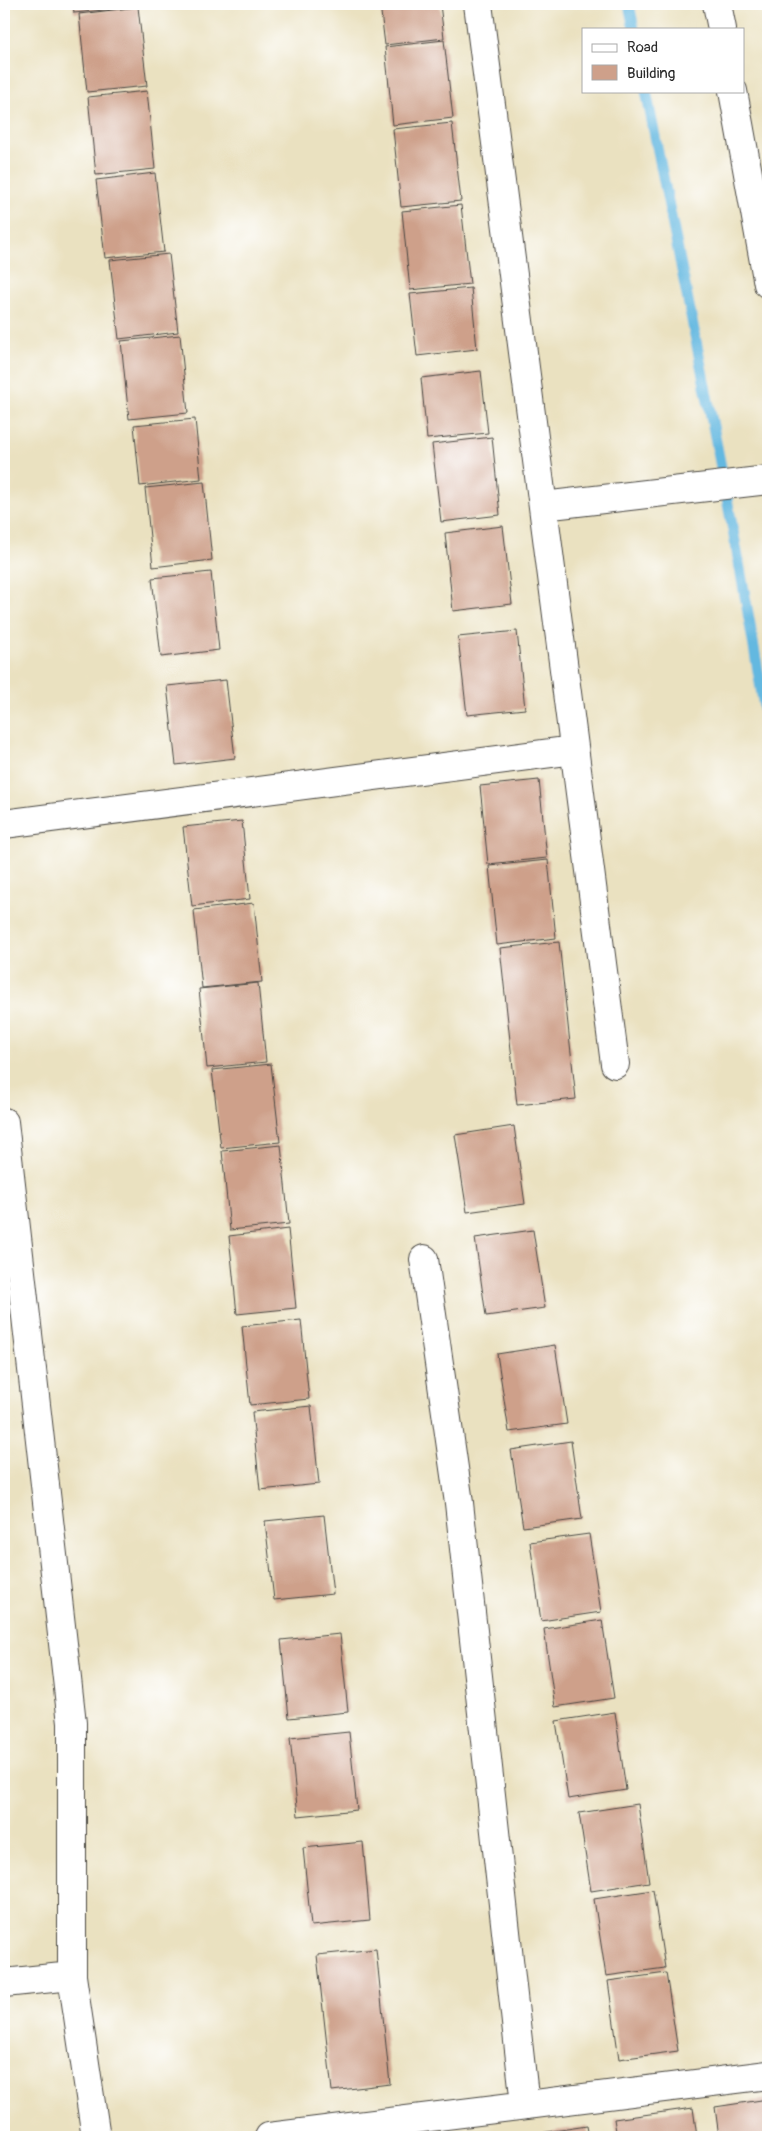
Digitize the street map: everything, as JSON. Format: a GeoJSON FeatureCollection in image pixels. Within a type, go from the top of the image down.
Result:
{"type":"FeatureCollection","features":[{"type":"Feature","properties":{"kind":"street"},"geometry":{"type":"LineString","coordinates":[[478,4],[615,1064]]}},
{"type":"Feature","properties":{"kind":"street"},"geometry":{"type":"LineString","coordinates":[[717,4],[722,28]]}},
{"type":"Feature","properties":{"kind":"street"},"geometry":{"type":"LineString","coordinates":[[733,92],[768,284]]}},
{"type":"Feature","properties":{"kind":"street"},"geometry":{"type":"LineString","coordinates":[[543,506],[767,480]]}},
{"type":"Feature","properties":{"kind":"street"},"geometry":{"type":"LineString","coordinates":[[4,824],[574,750]]}},
{"type":"Feature","properties":{"kind":"street"},"geometry":{"type":"LineString","coordinates":[[4,1122],[72,1723],[72,1976],[96,2137]]}},
{"type":"Feature","properties":{"kind":"street"},"geometry":{"type":"LineString","coordinates":[[424,1259],[459,1504],[526,2105]]}},
{"type":"Feature","properties":{"kind":"street"},"geometry":{"type":"LineString","coordinates":[[4,1983],[72,1976]]}},
{"type":"Feature","properties":{"kind":"street"},"geometry":{"type":"LineString","coordinates":[[269,2137],[768,2076]]}},
{"type":"Feature","properties":{"kind":"building"},"geometry":{"type":"Polygon","coordinates":[[[73,4],[133,4],[133,7],[74,13],[73,4]]]}},
{"type":"Feature","properties":{"kind":"building"},"geometry":{"type":"Polygon","coordinates":[[[380,4],[440,4],[444,38],[385,45],[380,4]]]}},
{"type":"Feature","properties":{"kind":"building"},"geometry":{"type":"Polygon","coordinates":[[[138,7],[147,86],[87,92],[79,14],[138,7]]]}},
{"type":"Feature","properties":{"kind":"building"},"geometry":{"type":"Polygon","coordinates":[[[444,40],[453,118],[393,125],[385,47],[444,40]]]}},
{"type":"Feature","properties":{"kind":"building"},"geometry":{"type":"Polygon","coordinates":[[[147,91],[155,169],[96,175],[88,97],[147,91]]]}},
{"type":"Feature","properties":{"kind":"building"},"geometry":{"type":"Polygon","coordinates":[[[452,123],[461,201],[401,207],[393,129],[452,123]]]}},
{"type":"Feature","properties":{"kind":"building"},"geometry":{"type":"Polygon","coordinates":[[[155,173],[164,252],[105,258],[96,180],[155,173]]]}},
{"type":"Feature","properties":{"kind":"building"},"geometry":{"type":"Polygon","coordinates":[[[461,205],[470,284],[410,290],[402,211],[461,205]]]}},
{"type":"Feature","properties":{"kind":"building"},"geometry":{"type":"Polygon","coordinates":[[[169,254],[178,332],[119,339],[110,260],[169,254]]]}},
{"type":"Feature","properties":{"kind":"building"},"geometry":{"type":"Polygon","coordinates":[[[471,288],[477,349],[417,356],[410,294],[471,288]]]}},
{"type":"Feature","properties":{"kind":"building"},"geometry":{"type":"Polygon","coordinates":[[[180,335],[188,413],[129,419],[121,341],[180,335]]]}},
{"type":"Feature","properties":{"kind":"building"},"geometry":{"type":"Polygon","coordinates":[[[481,371],[488,433],[427,439],[421,378],[481,371]]]}},
{"type":"Feature","properties":{"kind":"building"},"geometry":{"type":"Polygon","coordinates":[[[195,419],[201,479],[140,486],[134,425],[195,419]]]}},
{"type":"Feature","properties":{"kind":"building"},"geometry":{"type":"Polygon","coordinates":[[[492,437],[500,515],[441,522],[432,444],[492,437]]]}},
{"type":"Feature","properties":{"kind":"building"},"geometry":{"type":"Polygon","coordinates":[[[204,482],[212,560],[153,567],[145,488],[204,482]]]}},
{"type":"Feature","properties":{"kind":"building"},"geometry":{"type":"Polygon","coordinates":[[[503,526],[512,604],[453,611],[445,533],[503,526]]]}},
{"type":"Feature","properties":{"kind":"building"},"geometry":{"type":"Polygon","coordinates":[[[211,572],[219,650],[161,657],[152,578],[211,572]]]}},
{"type":"Feature","properties":{"kind":"building"},"geometry":{"type":"Polygon","coordinates":[[[517,631],[525,709],[467,715],[458,637],[517,631]]]}},
{"type":"Feature","properties":{"kind":"building"},"geometry":{"type":"Polygon","coordinates":[[[226,680],[235,758],[176,765],[167,686],[226,680]]]}},
{"type":"Feature","properties":{"kind":"building"},"geometry":{"type":"Polygon","coordinates":[[[539,780],[547,858],[488,864],[480,786],[539,780]]]}},
{"type":"Feature","properties":{"kind":"building"},"geometry":{"type":"Polygon","coordinates":[[[242,821],[250,899],[192,906],[183,827],[242,821]]]}},
{"type":"Feature","properties":{"kind":"building"},"geometry":{"type":"Polygon","coordinates":[[[548,860],[556,938],[497,945],[489,866],[548,860]]]}},
{"type":"Feature","properties":{"kind":"building"},"geometry":{"type":"Polygon","coordinates":[[[254,903],[262,982],[202,988],[194,910],[254,903]]]}},
{"type":"Feature","properties":{"kind":"building"},"geometry":{"type":"Polygon","coordinates":[[[559,942],[576,1099],[517,1105],[500,948],[559,942]]]}},
{"type":"Feature","properties":{"kind":"building"},"geometry":{"type":"Polygon","coordinates":[[[258,983],[266,1062],[207,1068],[199,989],[258,983]]]}},
{"type":"Feature","properties":{"kind":"building"},"geometry":{"type":"Polygon","coordinates":[[[271,1064],[280,1142],[221,1148],[212,1070],[271,1064]]]}},
{"type":"Feature","properties":{"kind":"building"},"geometry":{"type":"Polygon","coordinates":[[[514,1126],[525,1204],[467,1212],[455,1135],[514,1126]]]}},
{"type":"Feature","properties":{"kind":"building"},"geometry":{"type":"Polygon","coordinates":[[[281,1145],[289,1224],[230,1230],[222,1151],[281,1145]]]}},
{"type":"Feature","properties":{"kind":"building"},"geometry":{"type":"Polygon","coordinates":[[[288,1229],[296,1308],[237,1314],[229,1236],[288,1229]]]}},
{"type":"Feature","properties":{"kind":"building"},"geometry":{"type":"Polygon","coordinates":[[[533,1230],[545,1308],[486,1316],[475,1238],[533,1230]]]}},
{"type":"Feature","properties":{"kind":"building"},"geometry":{"type":"Polygon","coordinates":[[[301,1320],[309,1399],[250,1405],[242,1326],[301,1320]]]}},
{"type":"Feature","properties":{"kind":"building"},"geometry":{"type":"Polygon","coordinates":[[[555,1345],[567,1424],[509,1432],[497,1354],[555,1345]]]}},
{"type":"Feature","properties":{"kind":"building"},"geometry":{"type":"Polygon","coordinates":[[[311,1406],[319,1484],[260,1490],[252,1412],[311,1406]]]}},
{"type":"Feature","properties":{"kind":"building"},"geometry":{"type":"Polygon","coordinates":[[[571,1441],[582,1519],[523,1527],[511,1450],[571,1441]]]}},
{"type":"Feature","properties":{"kind":"building"},"geometry":{"type":"Polygon","coordinates":[[[324,1515],[333,1594],[274,1600],[265,1521],[324,1515]]]}},
{"type":"Feature","properties":{"kind":"building"},"geometry":{"type":"Polygon","coordinates":[[[589,1534],[601,1612],[541,1621],[530,1542],[589,1534]]]}},
{"type":"Feature","properties":{"kind":"building"},"geometry":{"type":"Polygon","coordinates":[[[602,1620],[614,1698],[555,1707],[544,1629],[602,1620]]]}},
{"type":"Feature","properties":{"kind":"building"},"geometry":{"type":"Polygon","coordinates":[[[340,1634],[348,1712],[289,1718],[281,1640],[340,1634]]]}},
{"type":"Feature","properties":{"kind":"building"},"geometry":{"type":"Polygon","coordinates":[[[615,1712],[626,1790],[568,1799],[556,1721],[615,1712]]]}},
{"type":"Feature","properties":{"kind":"building"},"geometry":{"type":"Polygon","coordinates":[[[349,1732],[357,1810],[298,1816],[290,1738],[349,1732]]]}},
{"type":"Feature","properties":{"kind":"building"},"geometry":{"type":"Polygon","coordinates":[[[638,1804],[649,1882],[591,1891],[579,1813],[638,1804]]]}},
{"type":"Feature","properties":{"kind":"building"},"geometry":{"type":"Polygon","coordinates":[[[363,1842],[370,1920],[311,1926],[303,1848],[363,1842]]]}},
{"type":"Feature","properties":{"kind":"building"},"geometry":{"type":"Polygon","coordinates":[[[653,1890],[665,1968],[606,1976],[594,1899],[653,1890]]]}},
{"type":"Feature","properties":{"kind":"building"},"geometry":{"type":"Polygon","coordinates":[[[376,1949],[390,2084],[332,2091],[317,1955],[376,1949]]]}},
{"type":"Feature","properties":{"kind":"building"},"geometry":{"type":"Polygon","coordinates":[[[666,1973],[678,2051],[619,2059],[608,1981],[666,1973]]]}},
{"type":"Feature","properties":{"kind":"building"},"geometry":{"type":"Polygon","coordinates":[[[768,2099],[768,2137],[719,2137],[715,2107],[768,2099]]]}},
{"type":"Feature","properties":{"kind":"building"},"geometry":{"type":"Polygon","coordinates":[[[693,2108],[697,2137],[617,2137],[614,2119],[693,2108]]]}},
{"type":"Feature","properties":{"kind":"building"},"geometry":{"type":"Polygon","coordinates":[[[587,2126],[589,2137],[520,2137],[520,2136],[587,2126]]]}},
{"type":"Feature","properties":{"kind":"waterway"},"geometry":{"type":"LineString","coordinates":[[629,4],[634,28]]}},
{"type":"Feature","properties":{"kind":"waterway"},"geometry":{"type":"LineString","coordinates":[[646,92],[726,491],[768,732]]}}]}
